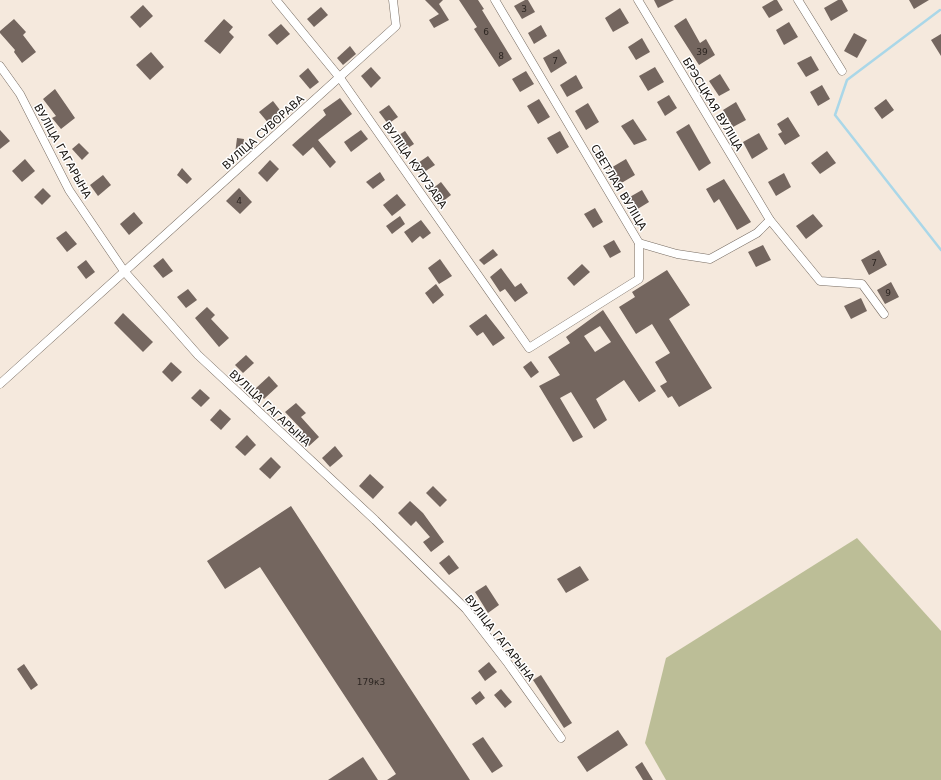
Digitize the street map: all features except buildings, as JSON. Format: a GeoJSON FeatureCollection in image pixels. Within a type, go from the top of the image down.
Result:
{"type":"FeatureCollection","features":[{"type":"Feature","properties":{"kind":"street","name":"ВУЛІЦА КУТУЗАВА"},"geometry":{"type":"LineString","coordinates":[[276,0],[340,78],[529,348]]}},
{"type":"Feature","properties":{"kind":"street","name":"ВУЛІЦА СУВОРАВА"},"geometry":{"type":"LineString","coordinates":[[0,384],[396,26],[393,0]]}},
{"type":"Feature","properties":{"kind":"street","name":"СВЕТЛАЯ ВУЛІЦА"},"geometry":{"type":"LineString","coordinates":[[495,0],[639,243],[639,279],[529,348]]}},
{"type":"Feature","properties":{"kind":"street","name":"БРЭСЦКАЯ ВУЛІЦА"},"geometry":{"type":"LineString","coordinates":[[638,0],[770,220],[820,281],[862,284],[884,314]]}},
{"type":"Feature","properties":{"kind":"street"},"geometry":{"type":"LineString","coordinates":[[798,0],[842,71]]}},
{"type":"Feature","properties":{"kind":"street","name":"ВУЛІЦА ГАГАРЫНА"},"geometry":{"type":"LineString","coordinates":[[0,66],[20,94],[69,190],[124,271],[198,355],[375,520],[466,609],[507,662],[561,738]]}},
{"type":"Feature","properties":{"kind":"street"},"geometry":{"type":"LineString","coordinates":[[639,243],[677,254],[710,260],[757,233],[770,220]]}},
{"type":"Feature","properties":{"kind":"green space"},"geometry":{"type":"Polygon","coordinates":[[[857,538],[941,631],[941,780],[666,780],[645,743],[666,658],[857,538]]]}},
{"type":"Feature","properties":{"kind":"waterway"},"geometry":{"type":"LineString","coordinates":[[940,10],[847,80],[835,115],[941,250]]}}]}
